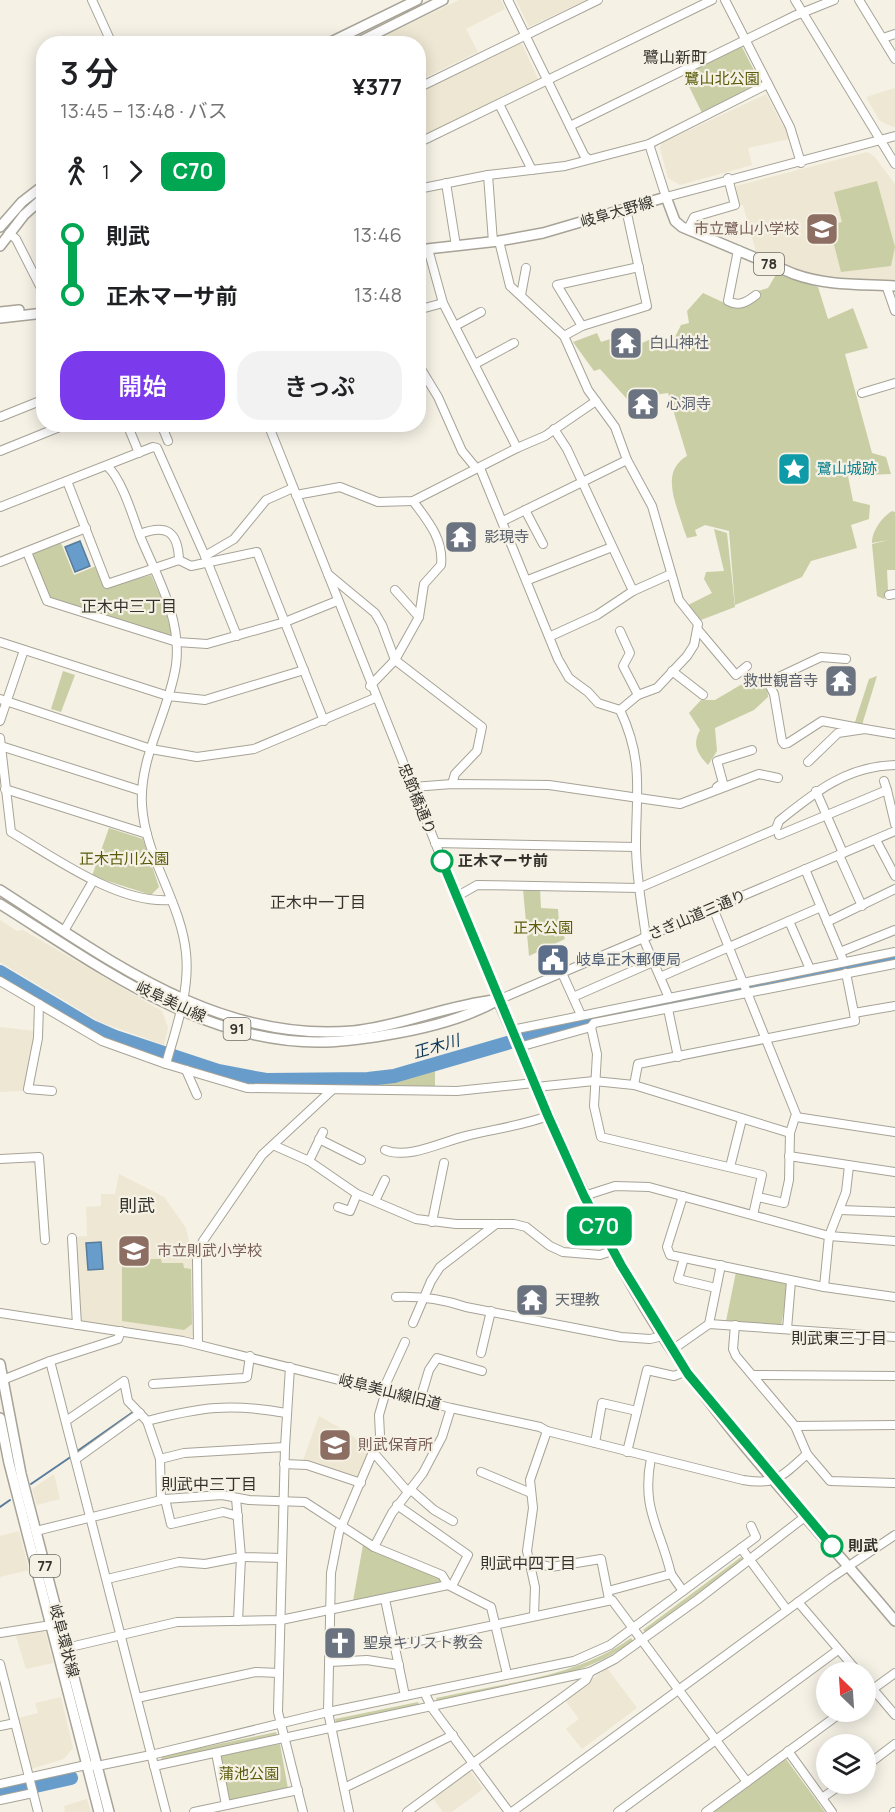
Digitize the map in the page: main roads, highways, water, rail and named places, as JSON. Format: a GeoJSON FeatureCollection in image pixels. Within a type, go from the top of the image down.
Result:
{"type":"FeatureCollection","features":[{"type":"Feature","properties":{"kind":"main road"},"geometry":{"type":"LineString","coordinates":[[343,36],[417,0]]}},
{"type":"Feature","properties":{"kind":"main road"},"geometry":{"type":"LineString","coordinates":[[370,36],[443,0]]}},
{"type":"Feature","properties":{"kind":"main road"},"geometry":{"type":"LineString","coordinates":[[0,227],[22,202],[36,191]]}},
{"type":"Feature","properties":{"kind":"main road","name":"岐阜大野線"},"geometry":{"type":"LineString","coordinates":[[426,249],[543,233],[666,197],[675,222],[810,280],[843,285],[891,286]]}},
{"type":"Feature","properties":{"kind":"main road"},"geometry":{"type":"LineString","coordinates":[[0,246],[24,215],[36,204]]}},
{"type":"Feature","properties":{"kind":"main road"},"geometry":{"type":"LineString","coordinates":[[0,312],[36,308]]}},
{"type":"Feature","properties":{"kind":"main road"},"geometry":{"type":"LineString","coordinates":[[0,318],[36,314]]}},
{"type":"Feature","properties":{"kind":"main road","name":"岐阜美山線"},"geometry":{"type":"LineString","coordinates":[[0,890],[182,1005]]}},
{"type":"Feature","properties":{"kind":"main road","name":"岐阜美山線"},"geometry":{"type":"LineString","coordinates":[[0,904],[159,1000],[272,1028],[314,1032],[354,1030],[402,1022],[476,1002],[498,1000],[584,1196],[612,1251],[663,1336],[687,1371],[776,1481],[894,1618]]}},
{"type":"Feature","properties":{"kind":"main road","name":"岐阜環状線"},"geometry":{"type":"LineString","coordinates":[[0,1364],[1,1381],[36,1531],[109,1812]]}},
{"type":"Feature","properties":{"kind":"main road","name":"岐阜環状線"},"geometry":{"type":"LineString","coordinates":[[0,1419],[4,1464],[51,1625],[99,1812]]}},
{"type":"Feature","properties":{"kind":"water"},"geometry":{"type":"Polygon","coordinates":[[[80,541],[90,566],[75,572],[65,547],[80,541]]]}},
{"type":"Feature","properties":{"kind":"water"},"geometry":{"type":"Polygon","coordinates":[[[101,1242],[103,1269],[88,1270],[86,1243],[101,1242]]]}},
{"type":"Feature","properties":{"kind":"waterway","name":"正木川"},"geometry":{"type":"LineString","coordinates":[[0,972],[92,1027],[115,1037],[218,1071],[266,1080],[368,1079],[394,1076],[586,1020],[895,958]]}},
{"type":"Feature","properties":{"kind":"waterway"},"geometry":{"type":"LineString","coordinates":[[76,1452],[133,1412]]}},
{"type":"Feature","properties":{"kind":"waterway"},"geometry":{"type":"LineString","coordinates":[[31,1484],[72,1456]]}},
{"type":"Feature","properties":{"kind":"waterway"},"geometry":{"type":"LineString","coordinates":[[0,1507],[10,1500]]}},
{"type":"Feature","properties":{"kind":"waterway"},"geometry":{"type":"LineString","coordinates":[[0,1794],[71,1778]]}},
{"type":"Feature","properties":{"kind":"place","name":"市立鷺山小学校"},"geometry":{"type":"Point","coordinates":[822,229]}},
{"type":"Feature","properties":{"kind":"place","name":"白山神社"},"geometry":{"type":"Point","coordinates":[626,343]}},
{"type":"Feature","properties":{"kind":"place","name":"心洞寺"},"geometry":{"type":"Point","coordinates":[643,404]}},
{"type":"Feature","properties":{"kind":"place","name":"鷺山城跡"},"geometry":{"type":"Point","coordinates":[794,469]}},
{"type":"Feature","properties":{"kind":"place","name":"影現寺"},"geometry":{"type":"Point","coordinates":[461,537]}},
{"type":"Feature","properties":{"kind":"place","name":"救世観音寺"},"geometry":{"type":"Point","coordinates":[841,681]}},
{"type":"Feature","properties":{"kind":"place","name":"正木マーサ前"},"geometry":{"type":"Point","coordinates":[442,861]}},
{"type":"Feature","properties":{"kind":"place","name":"岐阜正木郵便局"},"geometry":{"type":"Point","coordinates":[553,960]}},
{"type":"Feature","properties":{"kind":"place","name":"市立則武小学校"},"geometry":{"type":"Point","coordinates":[134,1251]}},
{"type":"Feature","properties":{"kind":"place","name":"天理教"},"geometry":{"type":"Point","coordinates":[532,1300]}},
{"type":"Feature","properties":{"kind":"place","name":"則武保育所"},"geometry":{"type":"Point","coordinates":[335,1445]}},
{"type":"Feature","properties":{"kind":"place","name":"則武"},"geometry":{"type":"Point","coordinates":[832,1546]}},
{"type":"Feature","properties":{"kind":"place","name":"聖泉キリスト教会"},"geometry":{"type":"Point","coordinates":[340,1643]}},
{"type":"Feature","properties":{"kind":"district","name":"鷺山新町"},"geometry":{"type":"Point","coordinates":[675,57]}},
{"type":"Feature","properties":{"kind":"district","name":"正木中三丁目"},"geometry":{"type":"Point","coordinates":[129,606]}},
{"type":"Feature","properties":{"kind":"district","name":"正木中一丁目"},"geometry":{"type":"Point","coordinates":[318,902]}},
{"type":"Feature","properties":{"kind":"district","name":"則武"},"geometry":{"type":"Point","coordinates":[137,1206]}},
{"type":"Feature","properties":{"kind":"district","name":"則武東三丁目"},"geometry":{"type":"Point","coordinates":[839,1338]}},
{"type":"Feature","properties":{"kind":"district","name":"則武中三丁目"},"geometry":{"type":"Point","coordinates":[209,1484]}},
{"type":"Feature","properties":{"kind":"district","name":"則武中四丁目"},"geometry":{"type":"Point","coordinates":[528,1563]}},
{"type":"Feature","properties":{"kind":"park label","name":"鷺山北公園"},"geometry":{"type":"Point","coordinates":[722,79]}},
{"type":"Feature","properties":{"kind":"park label","name":"正木古川公園"},"geometry":{"type":"Point","coordinates":[124,859]}},
{"type":"Feature","properties":{"kind":"park label","name":"正木公園"},"geometry":{"type":"Point","coordinates":[543,928]}},
{"type":"Feature","properties":{"kind":"park label","name":"蒲池公園"},"geometry":{"type":"Point","coordinates":[249,1774]}}]}
